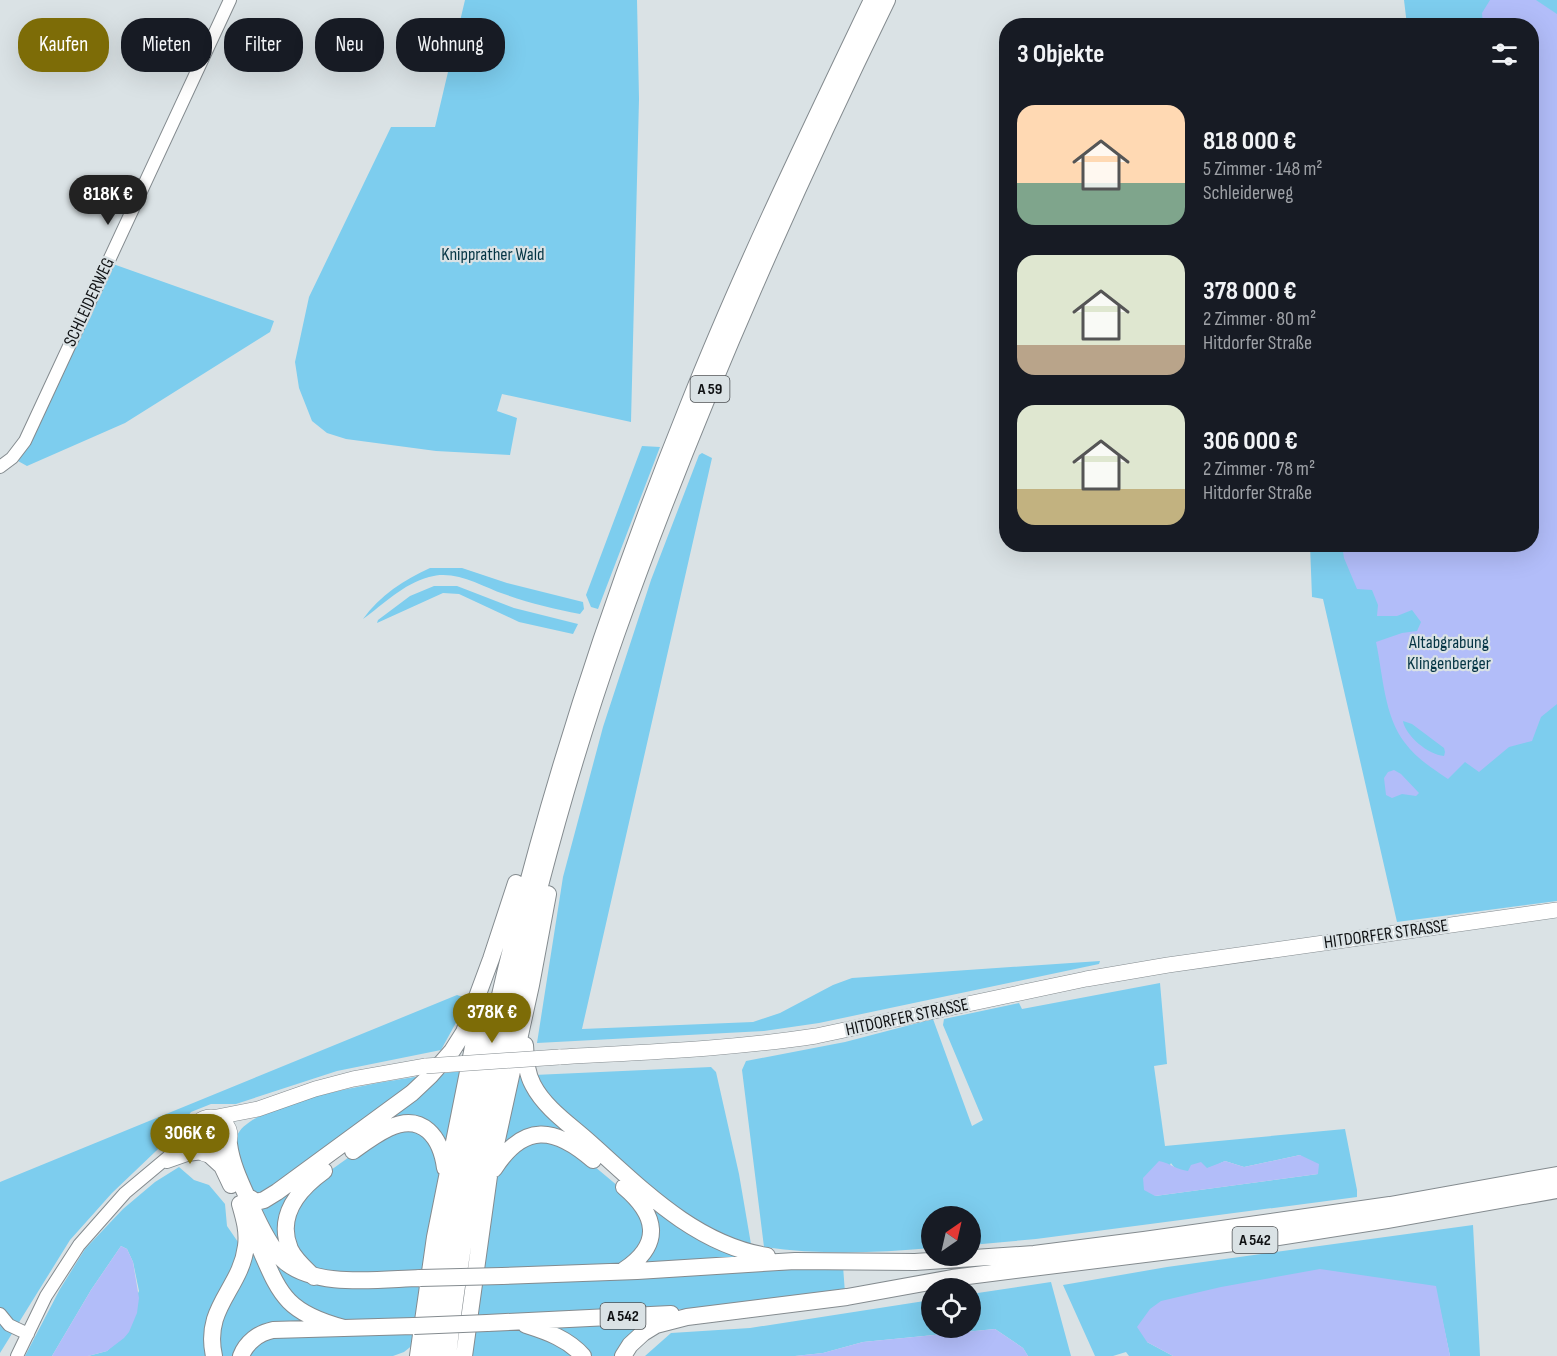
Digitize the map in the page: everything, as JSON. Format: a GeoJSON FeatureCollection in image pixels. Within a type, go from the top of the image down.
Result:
{"type":"FeatureCollection","features":[{"type":"Feature","properties":{"kind":"highway","name":"A 59"},"geometry":{"type":"LineString","coordinates":[[434,1356],[466,1154],[490,1033],[527,881],[574,720],[606,622],[688,405],[735,293],[872,0]]}},
{"type":"Feature","properties":{"kind":"highway","name":"A 59"},"geometry":{"type":"LineString","coordinates":[[448,1356],[479,1154],[503,1037],[540,884],[615,639],[701,410],[782,223],[887,0]]}},
{"type":"Feature","properties":{"kind":"highway"},"geometry":{"type":"LineString","coordinates":[[214,1356],[211,1344],[212,1326],[218,1308],[243,1262],[246,1247],[244,1200],[256,1202],[277,1192],[412,1093],[452,1051],[464,1032],[491,959],[559,746],[574,720]]}},
{"type":"Feature","properties":{"kind":"highway"},"geometry":{"type":"LineString","coordinates":[[464,1356],[489,1176],[531,985],[563,824],[566,793]]}},
{"type":"Feature","properties":{"kind":"highway"},"geometry":{"type":"LineString","coordinates":[[417,1356],[446,1176],[491,959]]}},
{"type":"Feature","properties":{"kind":"highway"},"geometry":{"type":"LineString","coordinates":[[531,985],[525,1035],[526,1067],[533,1086],[546,1103],[641,1188],[686,1224],[743,1252],[795,1261]]}},
{"type":"Feature","properties":{"kind":"highway"},"geometry":{"type":"LineString","coordinates":[[314,1277],[294,1256],[285,1233],[292,1203],[313,1179],[378,1134],[390,1127],[403,1124],[414,1124],[433,1134],[440,1144],[446,1176]]}},
{"type":"Feature","properties":{"kind":"highway"},"geometry":{"type":"LineString","coordinates":[[489,1176],[508,1149],[534,1136],[560,1137],[579,1148],[637,1198],[646,1210],[651,1226],[651,1242],[639,1259],[624,1270]]}},
{"type":"Feature","properties":{"kind":"highway","name":"A 542"},"geometry":{"type":"LineString","coordinates":[[230,1140],[235,1172],[244,1200],[282,1295],[294,1308],[306,1316],[344,1328],[728,1312],[847,1297],[952,1278],[1266,1239],[1557,1190]]}},
{"type":"Feature","properties":{"kind":"highway","name":"A 542"},"geometry":{"type":"LineString","coordinates":[[206,1154],[222,1166],[282,1259],[298,1271],[314,1277],[330,1279],[502,1276],[795,1261],[915,1262],[1034,1254],[1321,1215],[1557,1175]]}},
{"type":"Feature","properties":{"kind":"highway"},"geometry":{"type":"LineString","coordinates":[[623,1356],[630,1345],[656,1325],[687,1317],[728,1312]]}},
{"type":"Feature","properties":{"kind":"highway"},"geometry":{"type":"LineString","coordinates":[[517,1322],[560,1337],[584,1356]]}},
{"type":"Feature","properties":{"kind":"highway"},"geometry":{"type":"LineString","coordinates":[[241,1356],[251,1341],[265,1332],[287,1329],[344,1328]]}},
{"type":"Feature","properties":{"kind":"main road","name":"HITDORFER STRASSE"},"geometry":{"type":"LineString","coordinates":[[217,1117],[258,1109],[325,1086],[380,1073],[426,1066],[729,1048],[816,1036],[1121,973],[1557,910]]}},
{"type":"Feature","properties":{"kind":"main road","name":"HITDORFER STRASSE"},"geometry":{"type":"LineString","coordinates":[[230,1140],[239,1124],[258,1109]]}},
{"type":"Feature","properties":{"kind":"main road"},"geometry":{"type":"LineString","coordinates":[[204,1117],[217,1117],[226,1124],[230,1140],[221,1152],[206,1154],[195,1146],[191,1136],[192,1131],[194,1125],[204,1117]]}},
{"type":"Feature","properties":{"kind":"street","name":"SCHLEIDERWEG"},"geometry":{"type":"LineString","coordinates":[[0,467],[12,458],[25,441],[230,0]]}},
{"type":"Feature","properties":{"kind":"street"},"geometry":{"type":"LineString","coordinates":[[17,1356],[60,1272],[85,1237],[126,1193],[160,1165],[192,1131]]}},
{"type":"Feature","properties":{"kind":"street"},"geometry":{"type":"LineString","coordinates":[[160,1165],[187,1155],[206,1154]]}},
{"type":"Feature","properties":{"kind":"street"},"geometry":{"type":"LineString","coordinates":[[0,1314],[9,1325],[28,1334]]}},
{"type":"Feature","properties":{"kind":"green space","name":"Knipprather Wald"},"geometry":{"type":"Polygon","coordinates":[[[465,0],[637,0],[639,99],[631,422],[502,394],[497,411],[517,418],[510,455],[436,451],[346,439],[327,433],[312,421],[299,388],[295,362],[309,297],[391,127],[435,127],[448,72],[505,72],[505,18],[461,18],[465,0]]]}},
{"type":"Feature","properties":{"kind":"green space","name":"Altabgrabung Klingenberger"},"geometry":{"type":"Polygon","coordinates":[[[1404,0],[1557,0],[1557,901],[1397,922],[1323,599],[1312,597],[1310,552],[1539,552],[1539,18],[1406,18],[1404,0]]]}},
{"type":"Feature","properties":{"kind":"green space"},"geometry":{"type":"Polygon","coordinates":[[[113,264],[274,321],[270,332],[125,423],[27,466],[18,461],[33,436],[113,264]]]}},
{"type":"Feature","properties":{"kind":"green space"},"geometry":{"type":"Polygon","coordinates":[[[642,446],[660,447],[598,609],[591,607],[586,595],[642,446]]]}},
{"type":"Feature","properties":{"kind":"green space"},"geometry":{"type":"Polygon","coordinates":[[[702,453],[712,458],[582,1029],[753,1022],[780,1013],[833,985],[852,978],[1100,961],[1099,964],[819,1023],[764,1031],[537,1043],[563,877],[603,727],[651,580],[699,455],[702,453]]]}},
{"type":"Feature","properties":{"kind":"green space"},"geometry":{"type":"Polygon","coordinates":[[[430,568],[462,568],[507,583],[583,602],[584,609],[580,614],[551,608],[458,577],[439,575],[411,584],[363,619],[393,589],[430,568]]]}},
{"type":"Feature","properties":{"kind":"green space"},"geometry":{"type":"Polygon","coordinates":[[[434,586],[457,586],[514,608],[578,624],[573,634],[519,622],[459,594],[443,593],[377,623],[410,596],[434,586]]]}},
{"type":"Feature","properties":{"kind":"green space"},"geometry":{"type":"Polygon","coordinates":[[[1160,983],[1167,1064],[1154,1066],[1165,1146],[1345,1129],[1357,1197],[981,1244],[981,1206],[921,1206],[921,1249],[848,1252],[764,1247],[742,1070],[746,1061],[845,1042],[933,1019],[972,1126],[983,1120],[943,1025],[944,1019],[1019,1003],[1022,1009],[1160,983]],[[1300,1155],[1244,1167],[1225,1161],[1189,1172],[1177,1170],[1171,1163],[1155,1196],[1318,1174],[1300,1155]]]}},
{"type":"Feature","properties":{"kind":"green space"},"geometry":{"type":"Polygon","coordinates":[[[457,995],[469,999],[441,1050],[337,1071],[236,1104],[211,1104],[191,1112],[178,1130],[112,1193],[70,1240],[0,1353],[0,1182],[457,995]]]}},
{"type":"Feature","properties":{"kind":"green space"},"geometry":{"type":"Polygon","coordinates":[[[516,1067],[659,1208],[751,1257],[636,1268],[647,1255],[641,1199],[589,1151],[563,1136],[504,1148],[516,1067]]]}},
{"type":"Feature","properties":{"kind":"green space"},"geometry":{"type":"Polygon","coordinates":[[[711,1067],[716,1072],[739,1174],[752,1250],[698,1227],[564,1116],[534,1075],[711,1067]]]}},
{"type":"Feature","properties":{"kind":"green space"},"geometry":{"type":"Polygon","coordinates":[[[460,1071],[447,1147],[398,1122],[342,1154],[305,1182],[285,1258],[257,1211],[439,1074],[460,1071]]]}},
{"type":"Feature","properties":{"kind":"green space"},"geometry":{"type":"Polygon","coordinates":[[[429,1075],[263,1198],[253,1197],[237,1159],[235,1143],[237,1136],[248,1124],[267,1112],[324,1094],[429,1075]]]}},
{"type":"Feature","properties":{"kind":"green space"},"geometry":{"type":"Polygon","coordinates":[[[211,1122],[221,1126],[225,1136],[221,1146],[211,1150],[201,1146],[197,1136],[201,1126],[211,1122]]]}},
{"type":"Feature","properties":{"kind":"green space"},"geometry":{"type":"Polygon","coordinates":[[[403,1127],[429,1136],[440,1170],[424,1272],[340,1273],[317,1268],[306,1260],[294,1242],[292,1215],[331,1170],[359,1150],[403,1127]]]}},
{"type":"Feature","properties":{"kind":"green space"},"geometry":{"type":"Polygon","coordinates":[[[546,1139],[588,1161],[637,1202],[649,1230],[626,1263],[480,1272],[495,1180],[514,1149],[546,1139]]]}},
{"type":"Feature","properties":{"kind":"green space"},"geometry":{"type":"Polygon","coordinates":[[[179,1167],[194,1180],[209,1185],[225,1204],[227,1226],[240,1245],[207,1356],[88,1356],[107,1351],[113,1345],[139,1291],[133,1262],[127,1249],[121,1246],[91,1290],[52,1356],[25,1356],[60,1289],[85,1249],[123,1209],[155,1182],[179,1167]]]}},
{"type":"Feature","properties":{"kind":"green space"},"geometry":{"type":"Polygon","coordinates":[[[1473,1225],[1480,1356],[1450,1356],[1435,1286],[1147,1342],[1173,1356],[1129,1356],[1126,1352],[1113,1356],[1095,1356],[1063,1285],[1167,1267],[1473,1225]]]}},
{"type":"Feature","properties":{"kind":"green space"},"geometry":{"type":"Polygon","coordinates":[[[262,1237],[286,1267],[421,1283],[415,1322],[332,1320],[289,1295],[262,1237]]]}},
{"type":"Feature","properties":{"kind":"green space"},"geometry":{"type":"Polygon","coordinates":[[[252,1244],[314,1323],[268,1323],[235,1356],[218,1356],[215,1341],[252,1244]]]}},
{"type":"Feature","properties":{"kind":"green space"},"geometry":{"type":"Polygon","coordinates":[[[843,1266],[845,1293],[711,1308],[474,1318],[480,1283],[843,1266]]]}},
{"type":"Feature","properties":{"kind":"green space"},"geometry":{"type":"Polygon","coordinates":[[[1051,1282],[1071,1356],[1028,1356],[1023,1348],[995,1329],[981,1330],[981,1292],[1051,1282]]]}},
{"type":"Feature","properties":{"kind":"green space"},"geometry":{"type":"Polygon","coordinates":[[[921,1302],[921,1336],[863,1342],[823,1353],[795,1356],[645,1356],[671,1333],[750,1328],[921,1302]]]}},
{"type":"Feature","properties":{"kind":"green space"},"geometry":{"type":"Polygon","coordinates":[[[657,1319],[619,1356],[589,1356],[541,1326],[657,1319]]]}},
{"type":"Feature","properties":{"kind":"green space"},"geometry":{"type":"Polygon","coordinates":[[[472,1330],[528,1331],[579,1356],[468,1356],[472,1330]]]}},
{"type":"Feature","properties":{"kind":"green space"},"geometry":{"type":"Polygon","coordinates":[[[415,1331],[414,1344],[404,1352],[393,1356],[245,1356],[269,1335],[415,1331]]]}},
{"type":"Feature","properties":{"kind":"shaded area","name":"Altabgrabung Klingenberger"},"geometry":{"type":"Polygon","coordinates":[[[1490,0],[1536,0],[1557,14],[1557,704],[1541,717],[1532,741],[1509,747],[1479,772],[1465,762],[1448,779],[1419,758],[1398,732],[1388,708],[1376,642],[1402,633],[1417,631],[1421,622],[1412,610],[1397,616],[1377,616],[1378,605],[1372,590],[1357,589],[1343,552],[1539,552],[1539,18],[1482,18],[1482,13],[1490,0]],[[1403,721],[1413,738],[1431,752],[1444,756],[1444,748],[1412,724],[1403,721]]]}},
{"type":"Feature","properties":{"kind":"shaded area"},"geometry":{"type":"Polygon","coordinates":[[[1394,770],[1419,793],[1416,796],[1402,794],[1392,798],[1386,795],[1384,778],[1388,772],[1394,770]]]}},
{"type":"Feature","properties":{"kind":"shaded area"},"geometry":{"type":"Polygon","coordinates":[[[1300,1155],[1319,1164],[1318,1174],[1155,1196],[1144,1190],[1143,1178],[1159,1161],[1188,1171],[1191,1165],[1201,1162],[1207,1168],[1225,1161],[1244,1167],[1300,1155]]]}},
{"type":"Feature","properties":{"kind":"shaded area"},"geometry":{"type":"Polygon","coordinates":[[[121,1246],[127,1249],[133,1262],[139,1298],[137,1313],[129,1332],[107,1351],[88,1356],[52,1356],[91,1290],[121,1246]]]}},
{"type":"Feature","properties":{"kind":"shaded area"},"geometry":{"type":"Polygon","coordinates":[[[1320,1269],[1436,1286],[1450,1356],[1173,1356],[1147,1342],[1137,1327],[1150,1309],[1161,1301],[1221,1287],[1320,1269]]]}},
{"type":"Feature","properties":{"kind":"shaded area"},"geometry":{"type":"Polygon","coordinates":[[[995,1329],[1023,1348],[1028,1356],[795,1356],[823,1353],[863,1342],[921,1336],[981,1338],[981,1330],[995,1329]]]}}]}
